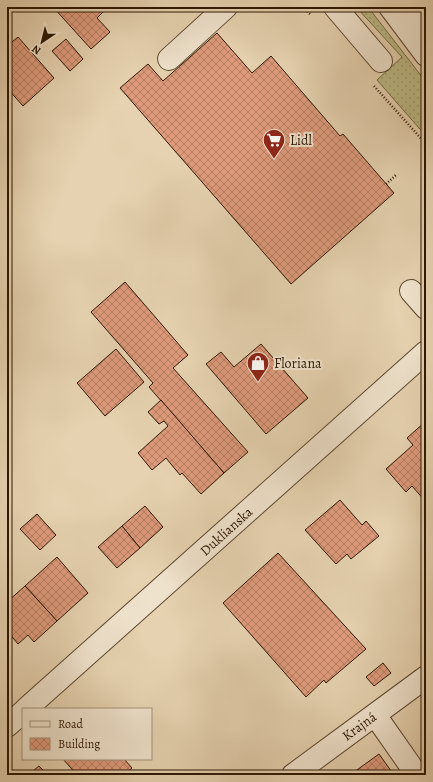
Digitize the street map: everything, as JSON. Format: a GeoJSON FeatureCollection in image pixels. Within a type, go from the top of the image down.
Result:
{"type":"FeatureCollection","features":[{"type":"Feature","properties":{"kind":"street"},"geometry":{"type":"LineString","coordinates":[[169,59],[226,7]]}},
{"type":"Feature","properties":{"kind":"street"},"geometry":{"type":"LineString","coordinates":[[335,7],[381,61]]}},
{"type":"Feature","properties":{"kind":"street"},"geometry":{"type":"LineString","coordinates":[[390,7],[426,55]]}},
{"type":"Feature","properties":{"kind":"street"},"geometry":{"type":"LineString","coordinates":[[409,7],[426,23]]}},
{"type":"Feature","properties":{"kind":"street"},"geometry":{"type":"LineString","coordinates":[[411,291],[426,308]]}},
{"type":"Feature","properties":{"kind":"street","name":"Duklianska"},"geometry":{"type":"LineString","coordinates":[[27,708],[426,352]]}},
{"type":"Feature","properties":{"kind":"street","name":"Krajná"},"geometry":{"type":"LineString","coordinates":[[293,775],[426,678]]}},
{"type":"Feature","properties":{"kind":"street"},"geometry":{"type":"LineString","coordinates":[[7,726],[22,713]]}},
{"type":"Feature","properties":{"kind":"street"},"geometry":{"type":"LineString","coordinates":[[375,715],[417,775]]}},
{"type":"Feature","properties":{"kind":"path"},"geometry":{"type":"LineString","coordinates":[[386,184],[396,175]]}},
{"type":"Feature","properties":{"kind":"shaded area"},"geometry":{"type":"Polygon","coordinates":[[[356,7],[368,7],[426,82],[426,136],[377,80],[402,57],[356,7]]]}},
{"type":"Feature","properties":{"kind":"building"},"geometry":{"type":"Polygon","coordinates":[[[53,7],[108,7],[97,18],[110,32],[91,49],[53,7]]]}},
{"type":"Feature","properties":{"kind":"building","name":"Lidl"},"geometry":{"type":"Polygon","coordinates":[[[217,33],[252,73],[271,56],[340,136],[343,134],[394,193],[291,284],[120,88],[148,64],[163,81],[217,33]]]}},
{"type":"Feature","properties":{"kind":"building"},"geometry":{"type":"Polygon","coordinates":[[[18,37],[54,78],[23,106],[7,88],[7,46],[18,37]]]}},
{"type":"Feature","properties":{"kind":"building"},"geometry":{"type":"Polygon","coordinates":[[[66,39],[83,59],[70,71],[52,51],[66,39]]]}},
{"type":"Feature","properties":{"kind":"building"},"geometry":{"type":"Polygon","coordinates":[[[125,282],[188,355],[173,368],[248,452],[224,473],[149,387],[153,383],[91,312],[125,282]]]}},
{"type":"Feature","properties":{"kind":"building","name":"Floriana"},"geometry":{"type":"Polygon","coordinates":[[[261,344],[308,398],[266,434],[206,364],[221,352],[234,367],[261,344]]]}},
{"type":"Feature","properties":{"kind":"building"},"geometry":{"type":"Polygon","coordinates":[[[116,349],[144,382],[105,416],[77,383],[116,349]]]}},
{"type":"Feature","properties":{"kind":"building"},"geometry":{"type":"Polygon","coordinates":[[[161,400],[224,473],[201,494],[182,473],[180,475],[166,458],[152,470],[138,453],[168,426],[164,421],[159,424],[148,412],[161,400]]]}},
{"type":"Feature","properties":{"kind":"building"},"geometry":{"type":"Polygon","coordinates":[[[426,421],[426,502],[412,486],[406,492],[386,469],[413,445],[407,438],[426,421]]]}},
{"type":"Feature","properties":{"kind":"building"},"geometry":{"type":"Polygon","coordinates":[[[340,500],[362,525],[366,521],[379,536],[351,559],[347,554],[336,564],[305,530],[340,500]]]}},
{"type":"Feature","properties":{"kind":"building"},"geometry":{"type":"Polygon","coordinates":[[[145,506],[163,527],[140,548],[122,526],[145,506]]]}},
{"type":"Feature","properties":{"kind":"building"},"geometry":{"type":"Polygon","coordinates":[[[37,514],[56,535],[40,550],[20,529],[37,514]]]}},
{"type":"Feature","properties":{"kind":"building"},"geometry":{"type":"Polygon","coordinates":[[[122,526],[140,548],[117,568],[98,547],[122,526]]]}},
{"type":"Feature","properties":{"kind":"building"},"geometry":{"type":"Polygon","coordinates":[[[278,553],[366,649],[326,683],[324,680],[306,697],[223,603],[278,553]]]}},
{"type":"Feature","properties":{"kind":"building"},"geometry":{"type":"Polygon","coordinates":[[[57,557],[88,593],[57,621],[25,586],[57,557]]]}},
{"type":"Feature","properties":{"kind":"building"},"geometry":{"type":"Polygon","coordinates":[[[25,586],[57,621],[34,642],[28,635],[18,644],[7,631],[7,602],[25,586]]]}},
{"type":"Feature","properties":{"kind":"building"},"geometry":{"type":"Polygon","coordinates":[[[383,663],[391,673],[374,686],[366,677],[383,663]]]}},
{"type":"Feature","properties":{"kind":"building"},"geometry":{"type":"Polygon","coordinates":[[[379,754],[394,775],[350,775],[379,754]]]}},
{"type":"Feature","properties":{"kind":"building"},"geometry":{"type":"Polygon","coordinates":[[[64,760],[125,760],[132,768],[124,775],[77,775],[64,760]]]}},
{"type":"Feature","properties":{"kind":"building"},"geometry":{"type":"Polygon","coordinates":[[[39,766],[48,775],[28,775],[39,766]]]}},
{"type":"Feature","properties":{"kind":"place","name":"Lidl"},"geometry":{"type":"Point","coordinates":[274,160]}},
{"type":"Feature","properties":{"kind":"place","name":"Floriana"},"geometry":{"type":"Point","coordinates":[258,382]}}]}
